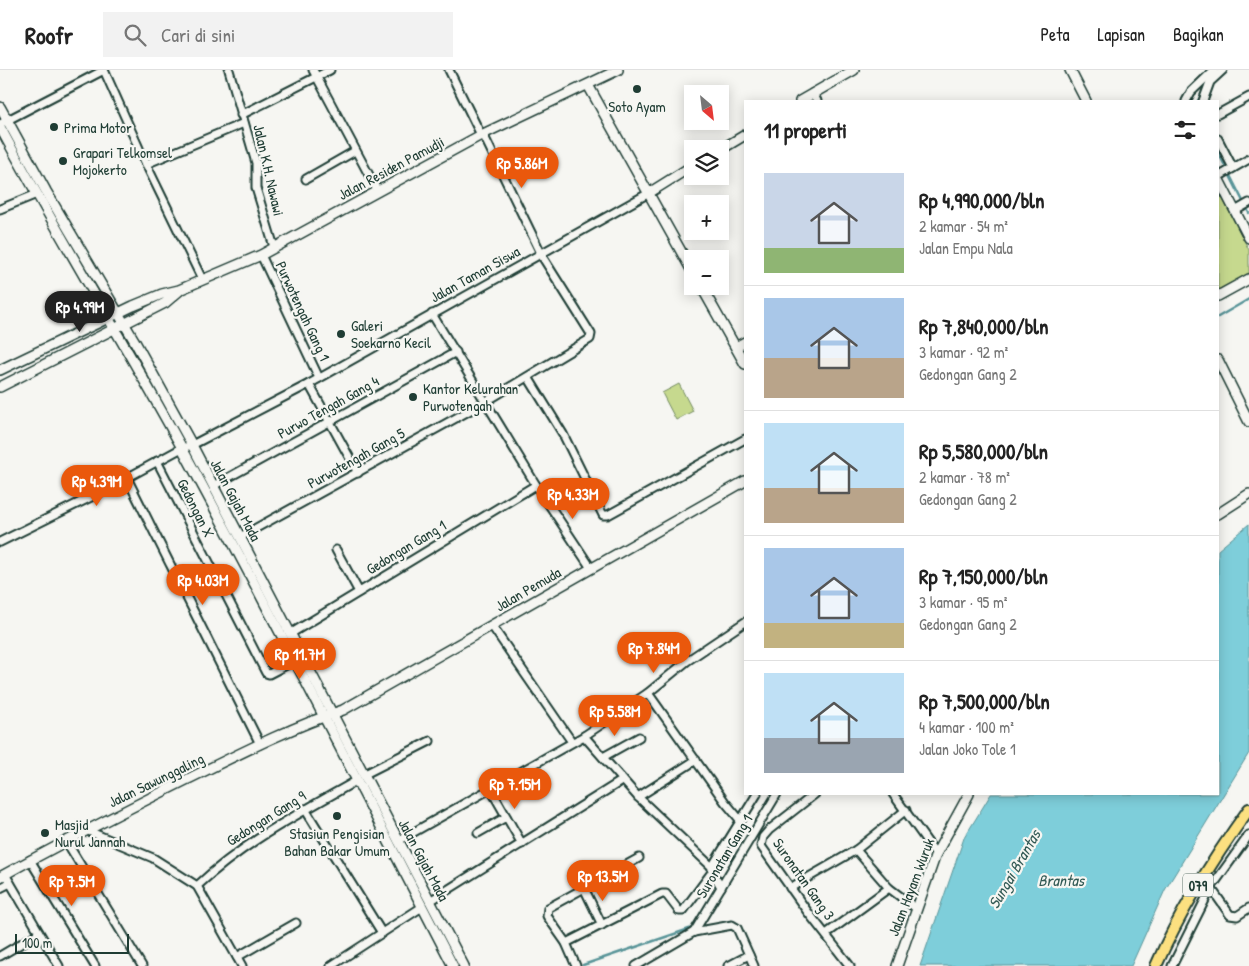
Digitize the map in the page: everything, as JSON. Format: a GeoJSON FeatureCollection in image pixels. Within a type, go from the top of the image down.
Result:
{"type":"FeatureCollection","features":[{"type":"Feature","properties":{"kind":"main road","name":"Jalan Residen Pamudji"},"geometry":{"type":"LineString","coordinates":[[0,370],[162,294],[179,290],[262,255],[377,190],[482,134],[618,70]]}},
{"type":"Feature","properties":{"kind":"main road"},"geometry":{"type":"LineString","coordinates":[[815,97],[854,70]]}},
{"type":"Feature","properties":{"kind":"main road"},"geometry":{"type":"LineString","coordinates":[[1070,70],[1085,100]]}},
{"type":"Feature","properties":{"kind":"main road"},"geometry":{"type":"LineString","coordinates":[[588,85],[684,256]]}},
{"type":"Feature","properties":{"kind":"main road","name":"Jalan Gajah Mada"},"geometry":{"type":"LineString","coordinates":[[0,107],[2,124],[37,194],[110,317],[120,326],[192,445],[290,634],[327,715]]}},
{"type":"Feature","properties":{"kind":"main road","name":"Jalan Gajah Mada"},"geometry":{"type":"LineString","coordinates":[[2,124],[46,191],[119,313],[120,326],[294,661],[398,840],[453,966]]}},
{"type":"Feature","properties":{"kind":"main road"},"geometry":{"type":"LineString","coordinates":[[729,144],[744,135]]}},
{"type":"Feature","properties":{"kind":"main road"},"geometry":{"type":"LineString","coordinates":[[649,193],[684,171]]}},
{"type":"Feature","properties":{"kind":"main road"},"geometry":{"type":"LineString","coordinates":[[1219,179],[1244,206],[1249,238]]}},
{"type":"Feature","properties":{"kind":"main road"},"geometry":{"type":"LineString","coordinates":[[1219,295],[1249,279]]}},
{"type":"Feature","properties":{"kind":"main road","name":"Jalan Residen Pamudji"},"geometry":{"type":"LineString","coordinates":[[0,387],[165,304],[179,290]]}},
{"type":"Feature","properties":{"kind":"main road"},"geometry":{"type":"LineString","coordinates":[[706,295],[744,362]]}},
{"type":"Feature","properties":{"kind":"main road"},"geometry":{"type":"LineString","coordinates":[[736,347],[744,343]]}},
{"type":"Feature","properties":{"kind":"main road"},"geometry":{"type":"LineString","coordinates":[[1219,362],[1249,422]]}},
{"type":"Feature","properties":{"kind":"main road","name":"Jalan Pemuda"},"geometry":{"type":"LineString","coordinates":[[327,715],[343,710],[744,482]]}},
{"type":"Feature","properties":{"kind":"main road"},"geometry":{"type":"LineString","coordinates":[[1219,513],[1249,494]]}},
{"type":"Feature","properties":{"kind":"main road","name":"Jalan Sawunggaling"},"geometry":{"type":"LineString","coordinates":[[5,878],[30,860],[86,830],[260,744],[327,715]]}},
{"type":"Feature","properties":{"kind":"main road","name":"Jalan Gajah Mada"},"geometry":{"type":"LineString","coordinates":[[362,776],[426,904],[464,966]]}},
{"type":"Feature","properties":{"kind":"main road","name":"Jalan Hayam Wuruk"},"geometry":{"type":"LineString","coordinates":[[897,966],[936,854],[968,795]]}},
{"type":"Feature","properties":{"kind":"main road","name":"079"},"geometry":{"type":"LineString","coordinates":[[1156,966],[1190,898],[1214,857],[1249,809]]}},
{"type":"Feature","properties":{"kind":"street"},"geometry":{"type":"LineString","coordinates":[[2,124],[103,70],[202,279]]}},
{"type":"Feature","properties":{"kind":"street","name":"Jalan K.H. Nawawi"},"geometry":{"type":"LineString","coordinates":[[229,70],[256,163],[256,188],[274,247]]}},
{"type":"Feature","properties":{"kind":"street"},"geometry":{"type":"LineString","coordinates":[[241,115],[315,74],[330,70]]}},
{"type":"Feature","properties":{"kind":"street"},"geometry":{"type":"LineString","coordinates":[[449,70],[540,253]]}},
{"type":"Feature","properties":{"kind":"street"},"geometry":{"type":"LineString","coordinates":[[1187,100],[1191,92],[1214,70]]}},
{"type":"Feature","properties":{"kind":"street"},"geometry":{"type":"LineString","coordinates":[[1203,100],[1210,82],[1223,70]]}},
{"type":"Feature","properties":{"kind":"street"},"geometry":{"type":"LineString","coordinates":[[315,74],[377,190]]}},
{"type":"Feature","properties":{"kind":"street"},"geometry":{"type":"LineString","coordinates":[[1219,113],[1249,97]]}},
{"type":"Feature","properties":{"kind":"street"},"geometry":{"type":"LineString","coordinates":[[146,164],[244,123]]}},
{"type":"Feature","properties":{"kind":"street"},"geometry":{"type":"LineString","coordinates":[[1219,142],[1230,170]]}},
{"type":"Feature","properties":{"kind":"street"},"geometry":{"type":"LineString","coordinates":[[306,179],[355,151]]}},
{"type":"Feature","properties":{"kind":"street"},"geometry":{"type":"LineString","coordinates":[[1219,177],[1249,159]]}},
{"type":"Feature","properties":{"kind":"street","name":"Jalan Taman Siswa"},"geometry":{"type":"LineString","coordinates":[[0,542],[309,384],[649,193]]}},
{"type":"Feature","properties":{"kind":"street"},"geometry":{"type":"LineString","coordinates":[[0,209],[37,194]]}},
{"type":"Feature","properties":{"kind":"street","name":"Purwotengah Gang 5"},"geometry":{"type":"LineString","coordinates":[[240,537],[528,378],[592,336],[540,253]]}},
{"type":"Feature","properties":{"kind":"street","name":"Purwotengah Gang 1"},"geometry":{"type":"LineString","coordinates":[[262,255],[319,378]]}},
{"type":"Feature","properties":{"kind":"street"},"geometry":{"type":"LineString","coordinates":[[432,314],[536,485],[591,568]]}},
{"type":"Feature","properties":{"kind":"street","name":"Purwo Tengah Gang 4"},"geometry":{"type":"LineString","coordinates":[[213,486],[456,352]]}},
{"type":"Feature","properties":{"kind":"street"},"geometry":{"type":"LineString","coordinates":[[528,378],[563,434],[603,515],[608,515],[744,440]]}},
{"type":"Feature","properties":{"kind":"street"},"geometry":{"type":"LineString","coordinates":[[309,384],[358,473]]}},
{"type":"Feature","properties":{"kind":"street","name":"Gedongan X"},"geometry":{"type":"LineString","coordinates":[[156,461],[266,673],[269,674],[294,661]]}},
{"type":"Feature","properties":{"kind":"street"},"geometry":{"type":"LineString","coordinates":[[127,478],[260,744]]}},
{"type":"Feature","properties":{"kind":"street","name":"Gedongan Gang 1"},"geometry":{"type":"LineString","coordinates":[[290,634],[536,485]]}},
{"type":"Feature","properties":{"kind":"street"},"geometry":{"type":"LineString","coordinates":[[336,550],[359,592]]}},
{"type":"Feature","properties":{"kind":"street"},"geometry":{"type":"LineString","coordinates":[[398,840],[584,736],[648,692],[687,661],[744,623]]}},
{"type":"Feature","properties":{"kind":"street"},"geometry":{"type":"LineString","coordinates":[[492,626],[572,742]]}},
{"type":"Feature","properties":{"kind":"street"},"geometry":{"type":"LineString","coordinates":[[648,692],[742,821]]}},
{"type":"Feature","properties":{"kind":"street"},"geometry":{"type":"LineString","coordinates":[[584,736],[638,796],[712,870],[721,888]]}},
{"type":"Feature","properties":{"kind":"street"},"geometry":{"type":"LineString","coordinates":[[602,756],[638,737]]}},
{"type":"Feature","properties":{"kind":"street","name":"Gedongan Gang 9"},"geometry":{"type":"LineString","coordinates":[[197,886],[230,857],[306,809],[362,776],[430,741]]}},
{"type":"Feature","properties":{"kind":"street"},"geometry":{"type":"LineString","coordinates":[[638,796],[696,760]]}},
{"type":"Feature","properties":{"kind":"street"},"geometry":{"type":"LineString","coordinates":[[335,965],[426,904],[624,780]]}},
{"type":"Feature","properties":{"kind":"street"},"geometry":{"type":"LineString","coordinates":[[490,788],[522,844]]}},
{"type":"Feature","properties":{"kind":"street"},"geometry":{"type":"LineString","coordinates":[[566,943],[664,894],[681,912],[712,870],[757,795]]}},
{"type":"Feature","properties":{"kind":"street","name":"Suronatan Gang 1"},"geometry":{"type":"LineString","coordinates":[[694,932],[776,795]]}},
{"type":"Feature","properties":{"kind":"street","name":"Suronatan Gang 3"},"geometry":{"type":"LineString","coordinates":[[814,795],[769,830],[761,841],[761,846],[790,888],[850,966]]}},
{"type":"Feature","properties":{"kind":"street"},"geometry":{"type":"LineString","coordinates":[[894,795],[936,854]]}},
{"type":"Feature","properties":{"kind":"street"},"geometry":{"type":"LineString","coordinates":[[306,809],[382,933]]}},
{"type":"Feature","properties":{"kind":"street"},"geometry":{"type":"LineString","coordinates":[[790,888],[856,850],[906,810]]}},
{"type":"Feature","properties":{"kind":"street"},"geometry":{"type":"LineString","coordinates":[[478,833],[506,817]]}},
{"type":"Feature","properties":{"kind":"street"},"geometry":{"type":"LineString","coordinates":[[86,830],[153,858],[197,886],[242,966]]}},
{"type":"Feature","properties":{"kind":"street"},"geometry":{"type":"LineString","coordinates":[[1172,966],[1211,888],[1249,835]]}},
{"type":"Feature","properties":{"kind":"street"},"geometry":{"type":"LineString","coordinates":[[66,841],[142,966]]}},
{"type":"Feature","properties":{"kind":"street"},"geometry":{"type":"LineString","coordinates":[[856,850],[889,888],[917,909]]}},
{"type":"Feature","properties":{"kind":"street"},"geometry":{"type":"LineString","coordinates":[[576,966],[566,943],[547,916],[548,910],[639,858]]}},
{"type":"Feature","properties":{"kind":"street"},"geometry":{"type":"LineString","coordinates":[[30,860],[96,966]]}},
{"type":"Feature","properties":{"kind":"street"},"geometry":{"type":"LineString","coordinates":[[0,888],[5,878]]}},
{"type":"Feature","properties":{"kind":"street"},"geometry":{"type":"LineString","coordinates":[[5,878],[59,966]]}},
{"type":"Feature","properties":{"kind":"street"},"geometry":{"type":"LineString","coordinates":[[584,888],[602,925]]}},
{"type":"Feature","properties":{"kind":"street"},"geometry":{"type":"LineString","coordinates":[[826,934],[889,888]]}},
{"type":"Feature","properties":{"kind":"street"},"geometry":{"type":"LineString","coordinates":[[1211,888],[1230,915],[1237,916],[1249,908]]}},
{"type":"Feature","properties":{"kind":"street"},"geometry":{"type":"LineString","coordinates":[[237,958],[296,924]]}},
{"type":"Feature","properties":{"kind":"street"},"geometry":{"type":"LineString","coordinates":[[636,966],[694,932],[729,926],[735,926],[754,966]]}},
{"type":"Feature","properties":{"kind":"street"},"geometry":{"type":"LineString","coordinates":[[0,956],[39,933]]}},
{"type":"Feature","properties":{"kind":"street"},"geometry":{"type":"LineString","coordinates":[[728,966],[749,955]]}},
{"type":"Feature","properties":{"kind":"green space"},"geometry":{"type":"Polygon","coordinates":[[[1219,192],[1249,250],[1249,273],[1219,289],[1219,192]]]}},
{"type":"Feature","properties":{"kind":"green space"},"geometry":{"type":"Polygon","coordinates":[[[679,384],[693,411],[676,420],[662,393],[679,384]]]}},
{"type":"Feature","properties":{"kind":"water","name":"Brantas"},"geometry":{"type":"Polygon","coordinates":[[[1249,524],[1249,753],[1165,890],[1131,966],[920,966],[964,838],[990,795],[1219,795],[1219,549],[1249,524]]]}},
{"type":"Feature","properties":{"kind":"waterway"},"geometry":{"type":"LineString","coordinates":[[1198,100],[1206,84]]}},
{"type":"Feature","properties":{"kind":"waterway"},"geometry":{"type":"LineString","coordinates":[[1219,154],[1249,213]]}},
{"type":"Feature","properties":{"kind":"waterway"},"geometry":{"type":"LineString","coordinates":[[1219,316],[1249,299]]}},
{"type":"Feature","properties":{"kind":"waterway"},"geometry":{"type":"LineString","coordinates":[[0,365],[11,360]]}},
{"type":"Feature","properties":{"kind":"waterway"},"geometry":{"type":"LineString","coordinates":[[583,965],[695,927]]}},
{"type":"Feature","properties":{"kind":"place","name":"Soto Ayam"},"geometry":{"type":"Point","coordinates":[637,89]}},
{"type":"Feature","properties":{"kind":"place","name":"Prima Motor"},"geometry":{"type":"Point","coordinates":[54,127]}},
{"type":"Feature","properties":{"kind":"place","name":"Grapari Telkomsel Mojokerto"},"geometry":{"type":"Point","coordinates":[63,161]}},
{"type":"Feature","properties":{"kind":"place","name":"Galeri Soekarno Kecil"},"geometry":{"type":"Point","coordinates":[341,334]}},
{"type":"Feature","properties":{"kind":"place","name":"Kantor Kelurahan Purwotengah"},"geometry":{"type":"Point","coordinates":[413,397]}},
{"type":"Feature","properties":{"kind":"place","name":"Stasiun Pengisian Bahan Bakar Umum"},"geometry":{"type":"Point","coordinates":[337,816]}},
{"type":"Feature","properties":{"kind":"place","name":"Masjid Nurul Jannah"},"geometry":{"type":"Point","coordinates":[45,833]}},
{"type":"Feature","properties":{"kind":"water label","name":"Sungai Brantas"},"geometry":{"type":"Point","coordinates":[1014,869]}}]}
